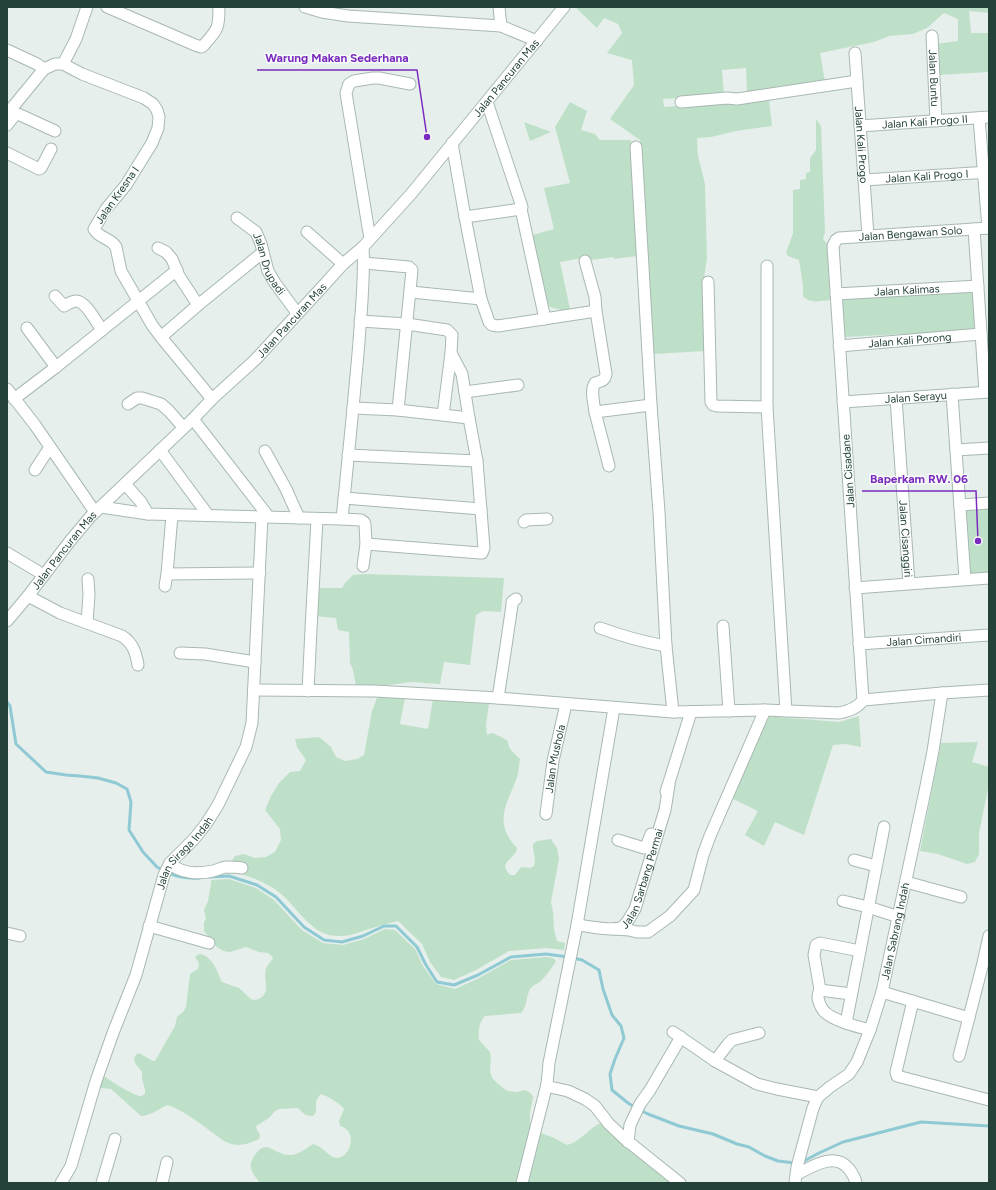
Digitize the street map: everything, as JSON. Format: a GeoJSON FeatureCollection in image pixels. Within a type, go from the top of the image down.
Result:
{"type":"FeatureCollection","features":[{"type":"Feature","properties":{"kind":"street"},"geometry":{"type":"LineString","coordinates":[[7,114],[44,68],[50,65],[63,64],[76,39],[87,7]]}},
{"type":"Feature","properties":{"kind":"street"},"geometry":{"type":"LineString","coordinates":[[107,7],[195,45],[203,46],[218,28],[219,7]]}},
{"type":"Feature","properties":{"kind":"street"},"geometry":{"type":"LineString","coordinates":[[305,7],[322,12],[348,16],[501,26],[537,41]]}},
{"type":"Feature","properties":{"kind":"street"},"geometry":{"type":"LineString","coordinates":[[498,7],[501,26]]}},
{"type":"Feature","properties":{"kind":"street"},"geometry":{"type":"LineString","coordinates":[[552,7],[554,20]]}},
{"type":"Feature","properties":{"kind":"street","name":"Jalan Pancuran Mas"},"geometry":{"type":"LineString","coordinates":[[8,617],[28,596],[70,541],[98,509],[212,399],[255,360],[343,264],[367,243],[411,194],[564,7]]}},
{"type":"Feature","properties":{"kind":"street","name":"Jalan Buntu"},"geometry":{"type":"LineString","coordinates":[[932,36],[936,121]]}},
{"type":"Feature","properties":{"kind":"street"},"geometry":{"type":"LineString","coordinates":[[7,50],[44,68]]}},
{"type":"Feature","properties":{"kind":"street","name":"Jalan Kali Progo"},"geometry":{"type":"LineString","coordinates":[[855,53],[868,236]]}},
{"type":"Feature","properties":{"kind":"street","name":"Jalan Kresna I"},"geometry":{"type":"LineString","coordinates":[[63,64],[82,74],[144,98],[153,104],[157,110],[158,128],[152,143],[126,185],[106,209],[94,229],[98,234],[114,244],[121,271],[138,301],[161,337],[212,399]]}},
{"type":"Feature","properties":{"kind":"street"},"geometry":{"type":"LineString","coordinates":[[342,519],[367,243],[346,93],[349,84],[354,81],[373,78],[410,84]]}},
{"type":"Feature","properties":{"kind":"street"},"geometry":{"type":"LineString","coordinates":[[681,102],[727,98],[739,99],[857,81]]}},
{"type":"Feature","properties":{"kind":"street"},"geometry":{"type":"LineString","coordinates":[[487,102],[522,206],[521,209],[545,319]]}},
{"type":"Feature","properties":{"kind":"street"},"geometry":{"type":"LineString","coordinates":[[7,125],[14,116],[18,114],[55,131]]}},
{"type":"Feature","properties":{"kind":"street"},"geometry":{"type":"LineString","coordinates":[[984,117],[989,228]]}},
{"type":"Feature","properties":{"kind":"street","name":"Jalan Kali Progo II"},"geometry":{"type":"LineString","coordinates":[[860,126],[984,117]]}},
{"type":"Feature","properties":{"kind":"street"},"geometry":{"type":"LineString","coordinates":[[452,143],[481,299],[489,322],[492,325],[502,326],[596,311]]}},
{"type":"Feature","properties":{"kind":"street"},"geometry":{"type":"LineString","coordinates":[[636,147],[666,646],[673,712]]}},
{"type":"Feature","properties":{"kind":"street"},"geometry":{"type":"LineString","coordinates":[[7,153],[39,169],[41,168],[51,149]]}},
{"type":"Feature","properties":{"kind":"street","name":"Jalan Kali Progo I"},"geometry":{"type":"LineString","coordinates":[[864,180],[986,172]]}},
{"type":"Feature","properties":{"kind":"street"},"geometry":{"type":"LineString","coordinates":[[465,217],[521,209]]}},
{"type":"Feature","properties":{"kind":"street","name":"Jalan Drupadi"},"geometry":{"type":"LineString","coordinates":[[237,218],[256,232],[261,244],[262,253],[270,277],[297,313]]}},
{"type":"Feature","properties":{"kind":"street","name":"Jalan Bengawan Solo"},"geometry":{"type":"LineString","coordinates":[[834,243],[839,238],[989,228]]}},
{"type":"Feature","properties":{"kind":"street"},"geometry":{"type":"LineString","coordinates":[[974,229],[981,334],[987,392]]}},
{"type":"Feature","properties":{"kind":"street"},"geometry":{"type":"LineString","coordinates":[[307,232],[343,264]]}},
{"type":"Feature","properties":{"kind":"street","name":"Jalan Cisadane"},"geometry":{"type":"LineString","coordinates":[[834,243],[833,249],[839,346],[863,700]]}},
{"type":"Feature","properties":{"kind":"street"},"geometry":{"type":"LineString","coordinates":[[158,248],[169,255],[172,259],[190,294],[198,305]]}},
{"type":"Feature","properties":{"kind":"street"},"geometry":{"type":"LineString","coordinates":[[161,337],[262,253]]}},
{"type":"Feature","properties":{"kind":"street"},"geometry":{"type":"LineString","coordinates":[[585,261],[595,297],[606,374],[606,378],[603,381],[595,383],[593,386],[593,396],[595,412],[609,466]]}},
{"type":"Feature","properties":{"kind":"street"},"geometry":{"type":"LineString","coordinates":[[364,263],[411,268],[412,272],[398,410]]}},
{"type":"Feature","properties":{"kind":"street"},"geometry":{"type":"LineString","coordinates":[[767,266],[767,407],[786,711]]}},
{"type":"Feature","properties":{"kind":"street"},"geometry":{"type":"LineString","coordinates":[[14,399],[177,270]]}},
{"type":"Feature","properties":{"kind":"street"},"geometry":{"type":"LineString","coordinates":[[708,282],[711,402],[718,406],[767,407]]}},
{"type":"Feature","properties":{"kind":"street","name":"Jalan Kalimas"},"geometry":{"type":"LineString","coordinates":[[836,294],[978,286]]}},
{"type":"Feature","properties":{"kind":"street"},"geometry":{"type":"LineString","coordinates":[[411,292],[481,299]]}},
{"type":"Feature","properties":{"kind":"street"},"geometry":{"type":"LineString","coordinates":[[55,296],[64,306],[74,301],[82,303],[102,330]]}},
{"type":"Feature","properties":{"kind":"street"},"geometry":{"type":"LineString","coordinates":[[360,321],[406,324],[448,330],[452,336],[443,415]]}},
{"type":"Feature","properties":{"kind":"street"},"geometry":{"type":"LineString","coordinates":[[27,328],[56,367]]}},
{"type":"Feature","properties":{"kind":"street","name":"Jalan Kali Porong"},"geometry":{"type":"LineString","coordinates":[[839,346],[981,334]]}},
{"type":"Feature","properties":{"kind":"street"},"geometry":{"type":"LineString","coordinates":[[366,544],[482,553],[484,548],[477,461],[462,374],[451,353]]}},
{"type":"Feature","properties":{"kind":"street"},"geometry":{"type":"LineString","coordinates":[[465,392],[518,384]]}},
{"type":"Feature","properties":{"kind":"street"},"geometry":{"type":"LineString","coordinates":[[7,389],[35,425],[75,482],[98,509],[148,514],[265,516],[361,520],[365,523],[366,544],[363,566]]}},
{"type":"Feature","properties":{"kind":"street","name":"Jalan Serayu"},"geometry":{"type":"LineString","coordinates":[[843,402],[987,392]]}},
{"type":"Feature","properties":{"kind":"street"},"geometry":{"type":"LineString","coordinates":[[952,394],[965,579]]}},
{"type":"Feature","properties":{"kind":"street"},"geometry":{"type":"LineString","coordinates":[[128,404],[138,398],[142,398],[161,404],[183,427]]}},
{"type":"Feature","properties":{"kind":"street","name":"Jalan Cisanggiri"},"geometry":{"type":"LineString","coordinates":[[896,398],[910,583]]}},
{"type":"Feature","properties":{"kind":"street"},"geometry":{"type":"LineString","coordinates":[[595,412],[651,405]]}},
{"type":"Feature","properties":{"kind":"street"},"geometry":{"type":"LineString","coordinates":[[353,408],[398,410],[469,418]]}},
{"type":"Feature","properties":{"kind":"street"},"geometry":{"type":"LineString","coordinates":[[193,419],[265,516]]}},
{"type":"Feature","properties":{"kind":"street"},"geometry":{"type":"LineString","coordinates":[[36,470],[50,447]]}},
{"type":"Feature","properties":{"kind":"street"},"geometry":{"type":"LineString","coordinates":[[956,450],[989,448]]}},
{"type":"Feature","properties":{"kind":"street"},"geometry":{"type":"LineString","coordinates":[[160,450],[208,515]]}},
{"type":"Feature","properties":{"kind":"street"},"geometry":{"type":"LineString","coordinates":[[265,451],[286,489],[299,518]]}},
{"type":"Feature","properties":{"kind":"street"},"geometry":{"type":"LineString","coordinates":[[348,455],[477,461]]}},
{"type":"Feature","properties":{"kind":"street"},"geometry":{"type":"LineString","coordinates":[[125,484],[141,502],[148,514]]}},
{"type":"Feature","properties":{"kind":"street"},"geometry":{"type":"LineString","coordinates":[[344,498],[481,509]]}},
{"type":"Feature","properties":{"kind":"street"},"geometry":{"type":"LineString","coordinates":[[960,505],[989,503]]}},
{"type":"Feature","properties":{"kind":"street"},"geometry":{"type":"LineString","coordinates":[[172,514],[166,580],[260,573]]}},
{"type":"Feature","properties":{"kind":"street","name":"Jalan Siraga Indah"},"geometry":{"type":"LineString","coordinates":[[61,1183],[71,1166],[96,1081],[136,975],[149,926],[168,868],[206,824],[218,805],[236,770],[246,746],[250,728],[254,690],[260,573],[265,516]]}},
{"type":"Feature","properties":{"kind":"street"},"geometry":{"type":"LineString","coordinates":[[308,691],[317,519]]}},
{"type":"Feature","properties":{"kind":"street"},"geometry":{"type":"LineString","coordinates":[[524,522],[526,520],[547,519]]}},
{"type":"Feature","properties":{"kind":"street"},"geometry":{"type":"LineString","coordinates":[[7,553],[44,575]]}},
{"type":"Feature","properties":{"kind":"street"},"geometry":{"type":"LineString","coordinates":[[855,588],[989,578]]}},
{"type":"Feature","properties":{"kind":"street"},"geometry":{"type":"LineString","coordinates":[[87,622],[89,595],[88,579]]}},
{"type":"Feature","properties":{"kind":"street"},"geometry":{"type":"LineString","coordinates":[[28,596],[60,613],[87,622],[127,639],[134,649],[138,665]]}},
{"type":"Feature","properties":{"kind":"street"},"geometry":{"type":"LineString","coordinates":[[498,698],[512,602],[516,599]]}},
{"type":"Feature","properties":{"kind":"street"},"geometry":{"type":"LineString","coordinates":[[723,626],[729,711]]}},
{"type":"Feature","properties":{"kind":"street"},"geometry":{"type":"LineString","coordinates":[[600,628],[617,635],[666,646]]}},
{"type":"Feature","properties":{"kind":"street","name":"Jalan Cimandiri"},"geometry":{"type":"LineString","coordinates":[[859,644],[989,634]]}},
{"type":"Feature","properties":{"kind":"street"},"geometry":{"type":"LineString","coordinates":[[180,653],[205,654],[255,662]]}},
{"type":"Feature","properties":{"kind":"street"},"geometry":{"type":"LineString","coordinates":[[254,690],[375,691],[498,698],[673,712],[764,710],[839,713],[854,708],[863,700],[989,690]]}},
{"type":"Feature","properties":{"kind":"street","name":"Jalan Sabrang Indah"},"geometry":{"type":"LineString","coordinates":[[796,1175],[813,1108],[818,1098],[852,1071],[860,1057],[882,992],[933,751],[942,693]]}},
{"type":"Feature","properties":{"kind":"street","name":"Jalan Mushola"},"geometry":{"type":"LineString","coordinates":[[546,814],[553,761],[566,704]]}},
{"type":"Feature","properties":{"kind":"street"},"geometry":{"type":"LineString","coordinates":[[522,1183],[547,1084],[572,949],[578,925],[614,708]]}},
{"type":"Feature","properties":{"kind":"street"},"geometry":{"type":"LineString","coordinates":[[613,929],[648,932],[670,916],[694,890],[707,845],[764,710]]}},
{"type":"Feature","properties":{"kind":"street"},"geometry":{"type":"LineString","coordinates":[[618,840],[643,848],[646,847],[669,785],[692,712]]}},
{"type":"Feature","properties":{"kind":"street","name":"Jalan Sarbang Permai"},"geometry":{"type":"LineString","coordinates":[[578,925],[613,929],[621,927],[628,922],[635,909],[666,810],[669,785]]}},
{"type":"Feature","properties":{"kind":"street"},"geometry":{"type":"LineString","coordinates":[[846,1023],[884,827]]}},
{"type":"Feature","properties":{"kind":"street"},"geometry":{"type":"LineString","coordinates":[[854,860],[876,866]]}},
{"type":"Feature","properties":{"kind":"street"},"geometry":{"type":"LineString","coordinates":[[168,868],[174,867],[180,870],[198,873],[225,868],[242,868]]}},
{"type":"Feature","properties":{"kind":"street"},"geometry":{"type":"LineString","coordinates":[[906,882],[961,897]]}},
{"type":"Feature","properties":{"kind":"street"},"geometry":{"type":"LineString","coordinates":[[842,901],[868,907],[899,917]]}},
{"type":"Feature","properties":{"kind":"street"},"geometry":{"type":"LineString","coordinates":[[149,926],[209,944]]}},
{"type":"Feature","properties":{"kind":"street"},"geometry":{"type":"LineString","coordinates":[[7,933],[20,936]]}},
{"type":"Feature","properties":{"kind":"street"},"geometry":{"type":"LineString","coordinates":[[959,1056],[986,964],[989,936]]}},
{"type":"Feature","properties":{"kind":"street"},"geometry":{"type":"LineString","coordinates":[[860,950],[820,943],[816,945],[814,955],[820,990],[818,991],[819,1004],[822,1010],[828,1015],[846,1023],[870,1030]]}},
{"type":"Feature","properties":{"kind":"street"},"geometry":{"type":"LineString","coordinates":[[820,990],[851,994]]}},
{"type":"Feature","properties":{"kind":"street"},"geometry":{"type":"LineString","coordinates":[[882,992],[969,1018]]}},
{"type":"Feature","properties":{"kind":"street"},"geometry":{"type":"LineString","coordinates":[[913,1001],[896,1072],[897,1076],[989,1100]]}},
{"type":"Feature","properties":{"kind":"street"},"geometry":{"type":"LineString","coordinates":[[715,1061],[732,1040],[759,1033]]}},
{"type":"Feature","properties":{"kind":"street"},"geometry":{"type":"LineString","coordinates":[[628,1142],[630,1125],[634,1115],[650,1090],[677,1035],[715,1061],[758,1084],[818,1098]]}},
{"type":"Feature","properties":{"kind":"street"},"geometry":{"type":"LineString","coordinates":[[547,1084],[550,1087],[568,1091],[596,1106],[609,1124],[628,1142],[680,1183]]}},
{"type":"Feature","properties":{"kind":"street"},"geometry":{"type":"LineString","coordinates":[[102,1183],[115,1139]]}},
{"type":"Feature","properties":{"kind":"street"},"geometry":{"type":"LineString","coordinates":[[796,1175],[826,1162],[837,1161],[847,1167],[856,1183]]}},
{"type":"Feature","properties":{"kind":"street"},"geometry":{"type":"LineString","coordinates":[[162,1183],[167,1162]]}},
{"type":"Feature","properties":{"kind":"green space"},"geometry":{"type":"Polygon","coordinates":[[[575,7],[989,7],[989,13],[969,11],[971,33],[989,33],[989,72],[938,75],[936,44],[958,41],[958,19],[944,13],[927,28],[913,34],[889,36],[874,42],[820,53],[825,82],[747,93],[746,68],[722,70],[724,95],[663,99],[664,107],[769,100],[772,126],[736,131],[711,137],[697,138],[698,156],[705,184],[707,259],[704,277],[705,351],[654,354],[640,140],[610,119],[634,85],[632,60],[607,53],[622,33],[618,24],[604,18],[597,28],[575,7]]]}},
{"type":"Feature","properties":{"kind":"green space"},"geometry":{"type":"Polygon","coordinates":[[[570,102],[587,111],[581,130],[595,134],[600,140],[631,140],[637,256],[583,261],[582,258],[560,262],[570,309],[561,310],[550,307],[545,301],[529,236],[554,229],[544,188],[570,183],[555,127],[570,102]]]}},
{"type":"Feature","properties":{"kind":"green space"},"geometry":{"type":"Polygon","coordinates":[[[816,119],[821,126],[825,232],[823,239],[827,244],[830,300],[815,301],[806,299],[803,296],[803,285],[799,260],[788,256],[786,253],[793,233],[793,190],[800,189],[800,180],[806,179],[806,173],[810,172],[810,158],[816,150],[816,119]]]}},
{"type":"Feature","properties":{"kind":"green space"},"geometry":{"type":"Polygon","coordinates":[[[524,122],[551,132],[530,141],[524,122]]]}},
{"type":"Feature","properties":{"kind":"green space"},"geometry":{"type":"Polygon","coordinates":[[[974,291],[976,325],[972,329],[966,331],[844,337],[842,299],[974,291]]]}},
{"type":"Feature","properties":{"kind":"green space"},"geometry":{"type":"Polygon","coordinates":[[[989,509],[989,573],[970,575],[965,510],[989,509]]]}},
{"type":"Feature","properties":{"kind":"green space"},"geometry":{"type":"Polygon","coordinates":[[[353,575],[504,578],[501,612],[483,611],[476,615],[470,665],[444,662],[440,684],[411,682],[364,688],[356,686],[350,663],[349,632],[338,630],[336,618],[314,616],[316,588],[342,588],[353,575]]]}},
{"type":"Feature","properties":{"kind":"green space"},"geometry":{"type":"Polygon","coordinates":[[[377,698],[405,698],[400,724],[428,729],[433,699],[489,704],[486,725],[487,735],[491,733],[495,734],[507,740],[510,749],[520,759],[518,774],[504,811],[505,829],[509,838],[517,848],[516,852],[505,865],[505,868],[510,875],[515,875],[521,867],[530,868],[534,866],[535,860],[533,844],[537,841],[551,839],[557,848],[559,859],[551,902],[554,930],[557,941],[565,943],[564,950],[546,948],[509,951],[476,970],[454,980],[441,977],[430,962],[422,944],[398,921],[350,935],[342,936],[322,933],[307,922],[280,893],[256,879],[230,870],[231,862],[235,856],[244,854],[255,858],[266,857],[275,852],[281,840],[280,829],[265,810],[279,783],[290,772],[300,771],[306,760],[297,747],[295,739],[319,737],[331,747],[336,757],[345,761],[357,759],[364,755],[372,711],[377,698]]]}},
{"type":"Feature","properties":{"kind":"green space"},"geometry":{"type":"Polygon","coordinates":[[[766,716],[839,722],[859,716],[861,747],[846,744],[833,745],[804,835],[775,822],[764,846],[745,835],[758,811],[731,798],[766,716]]]}},
{"type":"Feature","properties":{"kind":"green space"},"geometry":{"type":"Polygon","coordinates":[[[978,742],[972,762],[989,767],[989,784],[979,833],[979,854],[975,862],[967,864],[938,854],[920,851],[941,743],[978,742]]]}},
{"type":"Feature","properties":{"kind":"green space"},"geometry":{"type":"Polygon","coordinates":[[[229,879],[256,888],[274,900],[302,930],[323,943],[343,945],[364,939],[385,929],[395,930],[415,949],[423,966],[436,984],[455,989],[479,978],[511,960],[546,957],[553,958],[556,961],[542,981],[530,989],[521,1013],[485,1016],[479,1027],[479,1040],[490,1052],[490,1071],[492,1078],[507,1091],[516,1092],[525,1090],[533,1096],[530,1112],[530,1134],[519,1183],[260,1183],[252,1171],[251,1162],[258,1151],[262,1148],[266,1147],[280,1153],[294,1155],[313,1144],[337,1158],[346,1154],[349,1149],[351,1138],[346,1129],[340,1126],[339,1121],[344,1109],[340,1104],[321,1094],[317,1100],[316,1112],[313,1116],[306,1115],[298,1108],[279,1109],[269,1118],[256,1126],[260,1134],[259,1139],[250,1143],[237,1145],[224,1141],[189,1116],[167,1105],[151,1114],[141,1116],[111,1089],[101,1088],[101,1081],[103,1077],[106,1077],[129,1092],[139,1096],[145,1094],[142,1072],[135,1063],[134,1058],[139,1053],[155,1061],[175,1026],[177,1017],[186,1007],[190,974],[198,969],[199,963],[195,957],[199,954],[204,955],[211,960],[222,982],[239,988],[251,999],[255,1000],[264,995],[266,991],[265,973],[267,966],[273,958],[272,956],[268,953],[259,952],[246,947],[230,952],[223,951],[217,947],[204,931],[204,922],[206,919],[204,910],[208,901],[211,880],[229,879]]]}},
{"type":"Feature","properties":{"kind":"green space"},"geometry":{"type":"Polygon","coordinates":[[[603,1122],[675,1183],[526,1183],[538,1132],[567,1145],[577,1141],[593,1127],[603,1122]]]}},
{"type":"Feature","properties":{"kind":"waterway"},"geometry":{"type":"LineString","coordinates":[[7,702],[10,706],[16,744],[46,772],[98,778],[116,783],[127,789],[131,802],[129,830],[143,852],[157,867],[163,870]]}},
{"type":"Feature","properties":{"kind":"waterway"},"geometry":{"type":"LineString","coordinates":[[168,873],[184,878],[200,878]]}},
{"type":"Feature","properties":{"kind":"waterway"},"geometry":{"type":"LineString","coordinates":[[209,877],[229,876],[257,885],[276,897],[304,927],[324,940],[342,942],[363,936],[384,926],[396,926],[417,947],[437,982],[454,985],[478,975],[511,957],[546,954],[568,957]]}},
{"type":"Feature","properties":{"kind":"waterway"},"geometry":{"type":"LineString","coordinates":[[573,958],[582,960],[599,970],[603,989],[612,1015],[621,1026],[624,1038],[610,1074],[612,1090],[636,1108]]}},
{"type":"Feature","properties":{"kind":"waterway"},"geometry":{"type":"LineString","coordinates":[[640,1110],[679,1126],[713,1134],[737,1144],[749,1147],[778,1161],[795,1163]]}},
{"type":"Feature","properties":{"kind":"waterway"},"geometry":{"type":"LineString","coordinates":[[800,1162],[843,1142],[921,1122],[989,1126]]}},
{"type":"Feature","properties":{"kind":"place","name":"Warung Makan Sederhana"},"geometry":{"type":"Point","coordinates":[427,137]}},
{"type":"Feature","properties":{"kind":"place","name":"Baperkam RW. 06"},"geometry":{"type":"Point","coordinates":[978,541]}}]}
